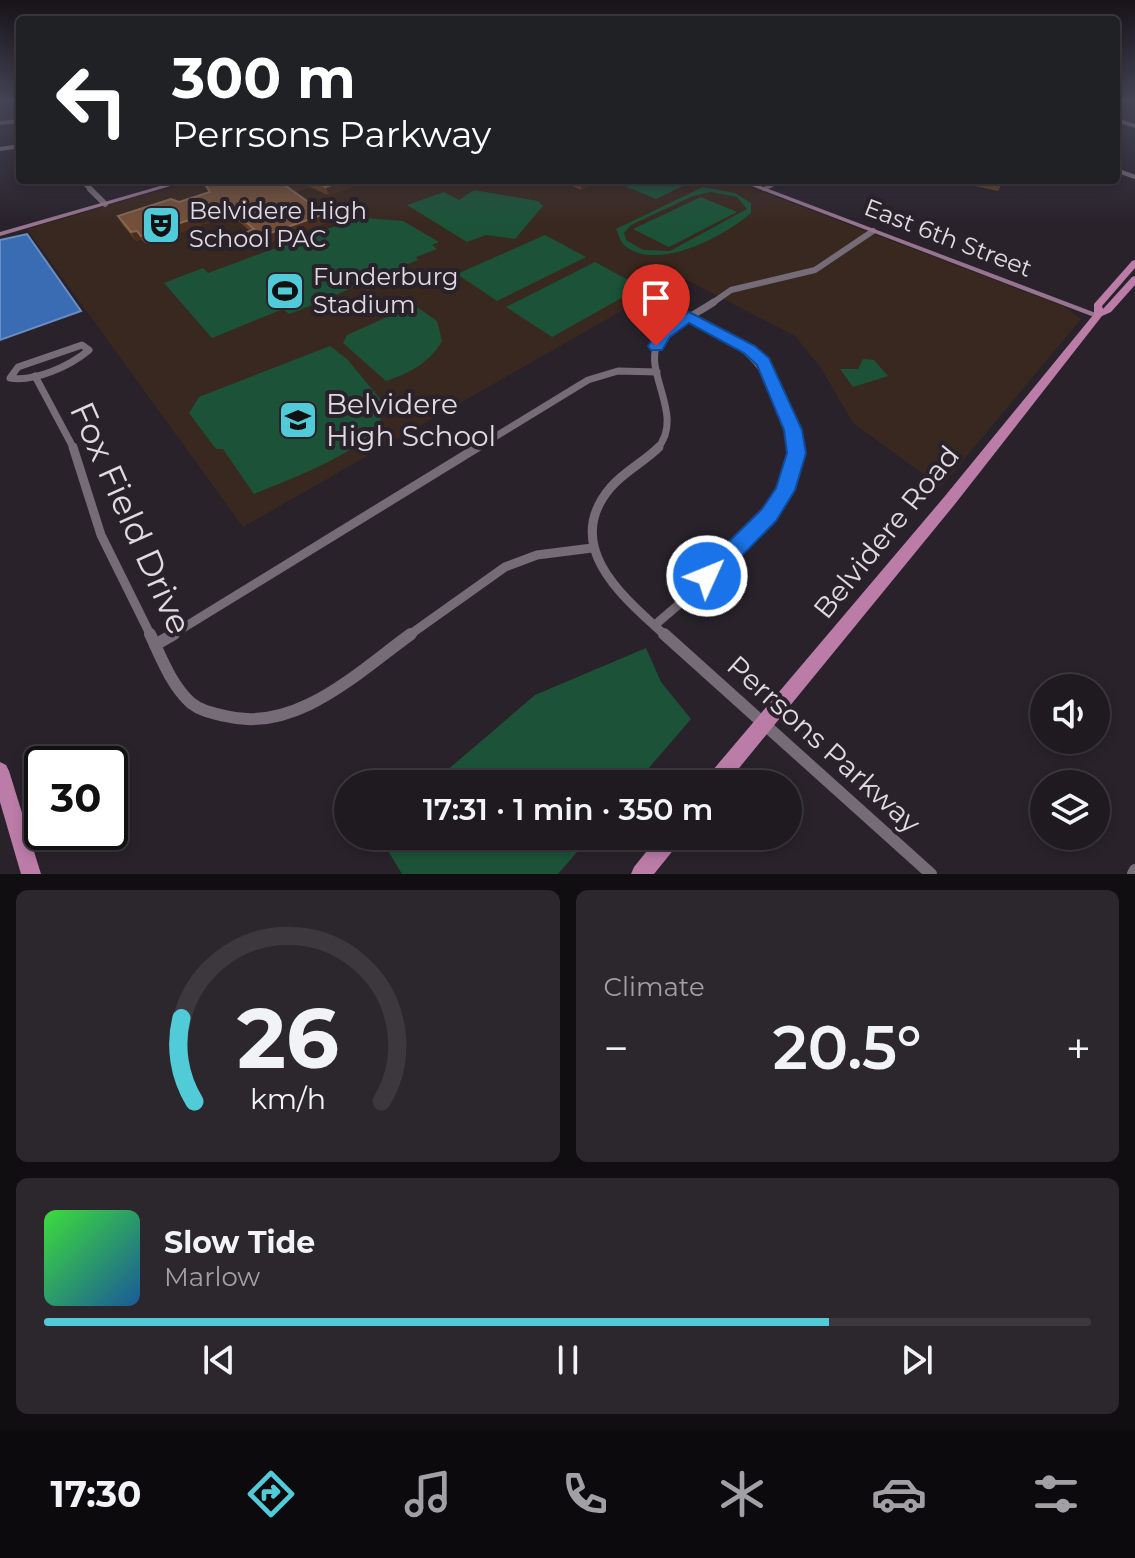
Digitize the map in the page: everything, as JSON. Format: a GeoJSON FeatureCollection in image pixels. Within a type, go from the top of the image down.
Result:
{"type":"FeatureCollection","features":[{"type":"Feature","properties":{"kind":"main road","name":"Belvidere Road"},"geometry":{"type":"LineString","coordinates":[[1098,315],[1097,306],[1135,263]]}},
{"type":"Feature","properties":{"kind":"main road","name":"Belvidere Road"},"geometry":{"type":"LineString","coordinates":[[726,770],[950,500],[1098,315],[1108,310],[1135,279]]}},
{"type":"Feature","properties":{"kind":"main road"},"geometry":{"type":"LineString","coordinates":[[0,771],[31,874]]}},
{"type":"Feature","properties":{"kind":"main road"},"geometry":{"type":"LineString","coordinates":[[641,874],[661,850]]}},
{"type":"Feature","properties":{"kind":"street"},"geometry":{"type":"LineString","coordinates":[[85,184],[105,204]]}},
{"type":"Feature","properties":{"kind":"street"},"geometry":{"type":"LineString","coordinates":[[1,232],[174,184]]}},
{"type":"Feature","properties":{"kind":"street","name":"East 6th Street"},"geometry":{"type":"LineString","coordinates":[[750,184],[1098,315]]}},
{"type":"Feature","properties":{"kind":"street"},"geometry":{"type":"LineString","coordinates":[[764,189],[774,184]]}},
{"type":"Feature","properties":{"kind":"street"},"geometry":{"type":"LineString","coordinates":[[592,548],[593,518],[601,499],[621,476],[656,450],[666,435],[668,421],[657,372],[658,342],[689,317],[743,285],[821,268],[873,231]]}},
{"type":"Feature","properties":{"kind":"street"},"geometry":{"type":"LineString","coordinates":[[655,625],[769,515],[785,490],[796,453],[793,430],[763,362],[749,349],[689,317]]}},
{"type":"Feature","properties":{"kind":"street"},"geometry":{"type":"LineString","coordinates":[[72,346],[88,347],[84,356],[35,376],[20,381],[10,376],[22,365],[72,346]]}},
{"type":"Feature","properties":{"kind":"street"},"geometry":{"type":"LineString","coordinates":[[155,645],[588,380],[618,371],[657,372]]}},
{"type":"Feature","properties":{"kind":"street","name":"Fox Field Drive"},"geometry":{"type":"LineString","coordinates":[[35,376],[69,439],[101,535],[155,645],[180,690],[202,710],[242,719],[279,717],[323,698],[505,567],[537,555],[592,548]]}},
{"type":"Feature","properties":{"kind":"street","name":"Perrsons Parkway"},"geometry":{"type":"LineString","coordinates":[[592,548],[606,577],[655,625],[931,874]]}},
{"type":"Feature","properties":{"kind":"shaded area","name":"Belvidere High School"},"geometry":{"type":"Polygon","coordinates":[[[182,184],[742,184],[1065,307],[1081,319],[941,487],[853,423],[821,368],[795,336],[681,277],[243,527],[27,229],[182,184]]]}},
{"type":"Feature","properties":{"kind":"green space"},"geometry":{"type":"Polygon","coordinates":[[[629,184],[687,184],[656,199],[625,186],[629,184]]]}},
{"type":"Feature","properties":{"kind":"green space"},"geometry":{"type":"Polygon","coordinates":[[[703,187],[735,193],[751,203],[751,213],[725,232],[671,253],[638,253],[624,245],[616,229],[703,187]],[[711,192],[693,196],[631,225],[624,233],[626,240],[643,250],[670,251],[747,209],[737,197],[711,192]]]}},
{"type":"Feature","properties":{"kind":"green space"},"geometry":{"type":"Polygon","coordinates":[[[474,190],[538,201],[543,206],[515,239],[486,235],[467,242],[407,205],[444,192],[459,200],[474,190]]]}},
{"type":"Feature","properties":{"kind":"green space"},"geometry":{"type":"Polygon","coordinates":[[[701,197],[737,212],[669,247],[633,229],[701,197]]]}},
{"type":"Feature","properties":{"kind":"green space","name":"Funderburg Stadium"},"geometry":{"type":"Polygon","coordinates":[[[367,218],[403,221],[439,242],[432,245],[437,249],[300,310],[289,314],[283,309],[212,338],[164,283],[203,268],[208,273],[349,221],[367,218]]]}},
{"type":"Feature","properties":{"kind":"green space"},"geometry":{"type":"Polygon","coordinates":[[[545,235],[586,257],[497,301],[457,274],[545,235]]]}},
{"type":"Feature","properties":{"kind":"green space"},"geometry":{"type":"Polygon","coordinates":[[[595,262],[641,287],[552,337],[506,307],[595,262]]]}},
{"type":"Feature","properties":{"kind":"green space"},"geometry":{"type":"Polygon","coordinates":[[[414,305],[437,321],[442,341],[432,355],[418,366],[386,381],[343,343],[347,335],[414,305]]]}},
{"type":"Feature","properties":{"kind":"green space"},"geometry":{"type":"Polygon","coordinates":[[[330,346],[347,359],[381,400],[381,418],[374,430],[345,453],[254,494],[223,449],[216,449],[189,413],[199,397],[330,346]]]}},
{"type":"Feature","properties":{"kind":"green space"},"geometry":{"type":"Polygon","coordinates":[[[863,359],[874,360],[888,376],[853,387],[840,369],[858,369],[863,359]]]}},
{"type":"Feature","properties":{"kind":"green space"},"geometry":{"type":"Polygon","coordinates":[[[646,648],[661,682],[691,719],[647,770],[447,770],[535,695],[646,648]]]}},
{"type":"Feature","properties":{"kind":"green space"},"geometry":{"type":"Polygon","coordinates":[[[387,850],[579,850],[558,874],[402,874],[387,850]]]}},
{"type":"Feature","properties":{"kind":"water"},"geometry":{"type":"Polygon","coordinates":[[[27,234],[81,311],[0,340],[0,240],[27,234]]]}},
{"type":"Feature","properties":{"kind":"building"},"geometry":{"type":"Polygon","coordinates":[[[293,184],[286,186],[325,214],[250,240],[243,234],[254,229],[228,207],[141,236],[137,231],[131,232],[118,216],[171,199],[179,202],[210,192],[206,186],[293,184]]]}},
{"type":"Feature","properties":{"kind":"place","name":"Belvidere High School PAC"},"geometry":{"type":"Point","coordinates":[161,225]}},
{"type":"Feature","properties":{"kind":"place","name":"Funderburg Stadium"},"geometry":{"type":"Point","coordinates":[285,291]}},
{"type":"Feature","properties":{"kind":"place","name":"Belvidere High School"},"geometry":{"type":"Point","coordinates":[298,420]}},
{"type":"Feature","properties":{"kind":"route"},"geometry":{"type":"LineString","coordinates":[[656,346],[669,330],[689,317],[749,349],[763,362],[793,430],[796,453],[794,469],[785,490],[769,515],[707,576]]}}]}
